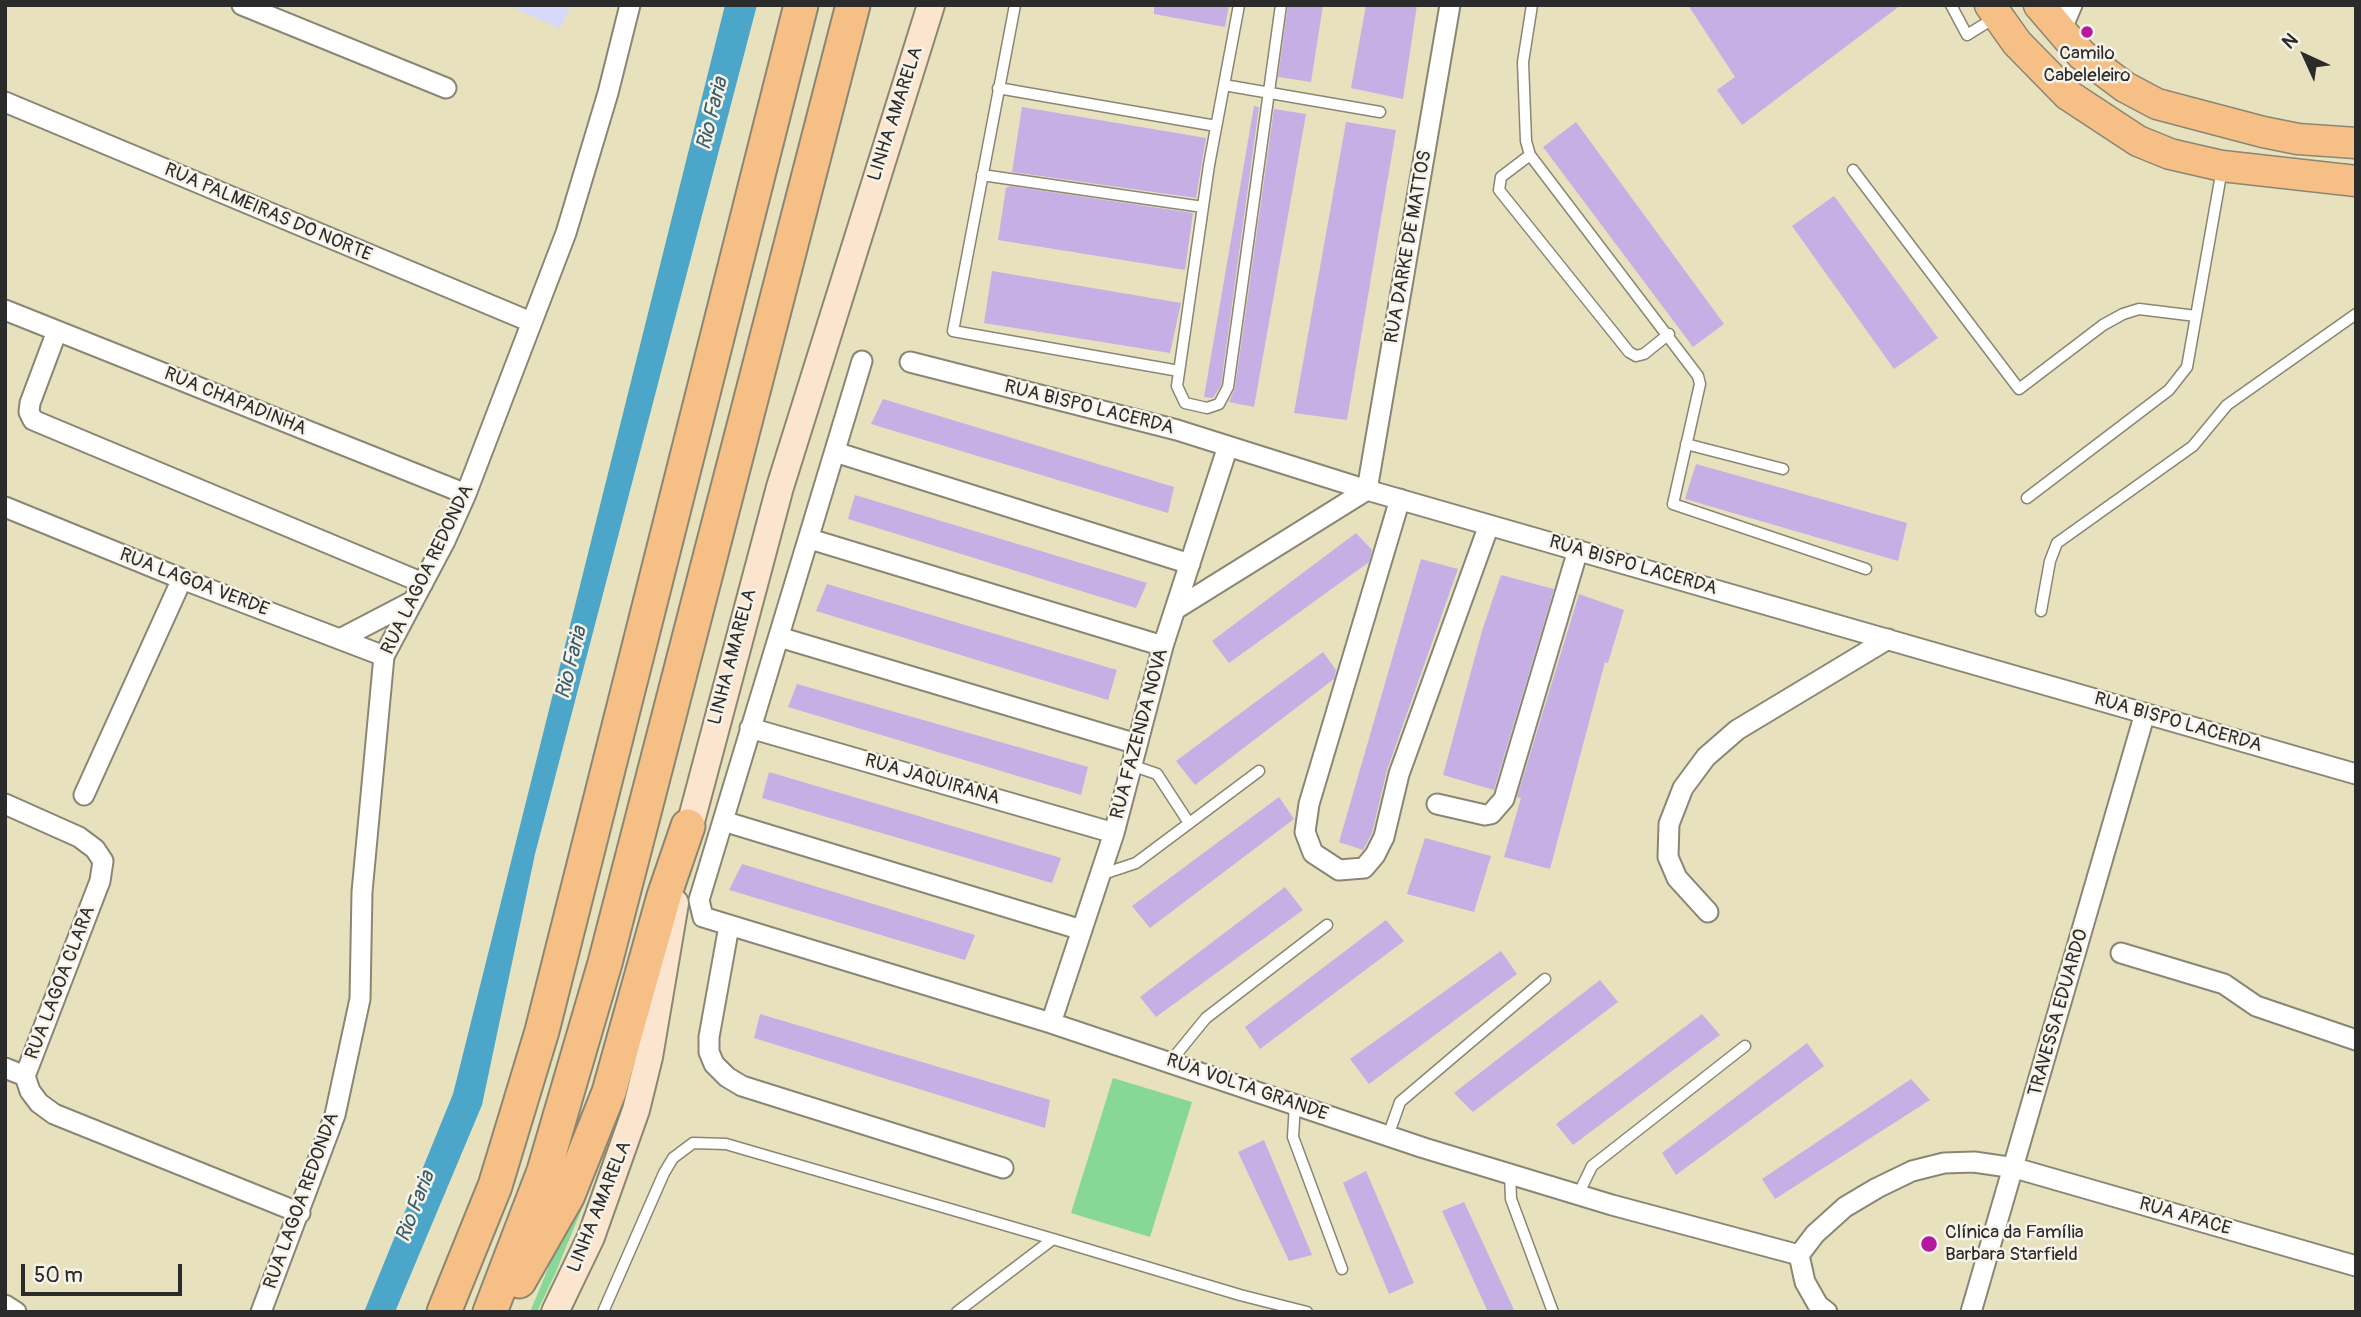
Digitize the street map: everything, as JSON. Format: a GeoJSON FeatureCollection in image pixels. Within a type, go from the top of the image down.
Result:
{"type":"FeatureCollection","features":[{"type":"Feature","properties":{"kind":"highway"},"geometry":{"type":"LineString","coordinates":[[444,1306],[495,1186],[542,1031],[800,5]]}},
{"type":"Feature","properties":{"kind":"highway"},"geometry":{"type":"LineString","coordinates":[[490,1312],[544,1171],[601,977],[853,5]]}},
{"type":"Feature","properties":{"kind":"highway"},"geometry":{"type":"LineString","coordinates":[[497,1312],[544,1240],[568,1195],[609,1092],[664,896],[688,827]]}},
{"type":"Feature","properties":{"kind":"main road","name":"LINHA AMARELA"},"geometry":{"type":"LineString","coordinates":[[555,1312],[591,1237],[636,1110],[649,1057],[688,827],[780,487],[931,5]]}},
{"type":"Feature","properties":{"kind":"main road"},"geometry":{"type":"LineString","coordinates":[[2039,5],[2060,33],[2104,73],[2157,104],[2202,118],[2274,134],[2356,143]]}},
{"type":"Feature","properties":{"kind":"main road"},"geometry":{"type":"LineString","coordinates":[[1993,11],[2044,73],[2068,95],[2109,124],[2170,154],[2222,166],[2356,181]]}},
{"type":"Feature","properties":{"kind":"street"},"geometry":{"type":"LineString","coordinates":[[242,5],[446,88]]}},
{"type":"Feature","properties":{"kind":"street","name":"RUA LAGOA REDONDA"},"geometry":{"type":"LineString","coordinates":[[261,1312],[335,1115],[360,999],[362,892],[384,656],[466,494],[566,233],[585,175],[630,5]]}},
{"type":"Feature","properties":{"kind":"street","name":"RUA DARKE DE MATTOS"},"geometry":{"type":"LineString","coordinates":[[1367,490],[1450,5]]}},
{"type":"Feature","properties":{"kind":"street"},"geometry":{"type":"LineString","coordinates":[[2060,33],[2072,5]]}},
{"type":"Feature","properties":{"kind":"street","name":"RUA PALMEIRAS DO NORTE"},"geometry":{"type":"LineString","coordinates":[[5,102],[531,322]]}},
{"type":"Feature","properties":{"kind":"street","name":"RUA CHAPADINHA"},"geometry":{"type":"LineString","coordinates":[[5,310],[466,494]]}},
{"type":"Feature","properties":{"kind":"street"},"geometry":{"type":"LineString","coordinates":[[57,331],[30,403],[29,412],[33,420],[423,583]]}},
{"type":"Feature","properties":{"kind":"street"},"geometry":{"type":"LineString","coordinates":[[862,360],[723,821],[1082,930]]}},
{"type":"Feature","properties":{"kind":"street","name":"RUA BISPO LACERDA"},"geometry":{"type":"LineString","coordinates":[[910,362],[1177,430],[1367,490],[2356,774]]}},
{"type":"Feature","properties":{"kind":"street","name":"RUA FAZENDA NOVA"},"geometry":{"type":"LineString","coordinates":[[1051,1023],[1114,832],[1163,646],[1228,446]]}},
{"type":"Feature","properties":{"kind":"street"},"geometry":{"type":"LineString","coordinates":[[835,452],[1190,564]]}},
{"type":"Feature","properties":{"kind":"street"},"geometry":{"type":"LineString","coordinates":[[1176,610],[1367,490]]}},
{"type":"Feature","properties":{"kind":"street"},"geometry":{"type":"LineString","coordinates":[[1400,499],[1309,804],[1305,832],[1313,853],[1339,870],[1364,868],[1375,855],[1384,836],[1399,774],[1489,525]]}},
{"type":"Feature","properties":{"kind":"street","name":"RUA LAGOA VERDE"},"geometry":{"type":"LineString","coordinates":[[5,507],[182,579],[384,656]]}},
{"type":"Feature","properties":{"kind":"street"},"geometry":{"type":"LineString","coordinates":[[810,539],[1163,646]]}},
{"type":"Feature","properties":{"kind":"street"},"geometry":{"type":"LineString","coordinates":[[1437,804],[1485,815],[1491,814],[1504,799],[1578,550]]}},
{"type":"Feature","properties":{"kind":"street"},"geometry":{"type":"LineString","coordinates":[[84,794],[182,579]]}},
{"type":"Feature","properties":{"kind":"street"},"geometry":{"type":"LineString","coordinates":[[340,639],[413,601]]}},
{"type":"Feature","properties":{"kind":"street"},"geometry":{"type":"LineString","coordinates":[[779,637],[1137,744]]}},
{"type":"Feature","properties":{"kind":"street"},"geometry":{"type":"LineString","coordinates":[[1708,912],[1677,878],[1668,856],[1669,824],[1683,788],[1706,757],[1737,730],[1888,639]]}},
{"type":"Feature","properties":{"kind":"street","name":"TRAVESSA EDUARDO"},"geometry":{"type":"LineString","coordinates":[[1970,1312],[2015,1168],[2145,713]]}},
{"type":"Feature","properties":{"kind":"street","name":"RUA JAQUIRANA"},"geometry":{"type":"LineString","coordinates":[[750,728],[1114,832]]}},
{"type":"Feature","properties":{"kind":"street","name":"RUA LAGOA CLARA"},"geometry":{"type":"LineString","coordinates":[[5,804],[79,837],[95,849],[103,861],[100,881],[25,1076],[30,1091],[39,1103],[54,1114],[300,1213]]}},
{"type":"Feature","properties":{"kind":"street","name":"RUA VOLTA GRANDE"},"geometry":{"type":"LineString","coordinates":[[723,821],[699,900],[699,913],[706,919],[1051,1023],[1388,1136],[1578,1195],[1799,1255]]}},
{"type":"Feature","properties":{"kind":"street"},"geometry":{"type":"LineString","coordinates":[[729,926],[709,1037],[709,1052],[714,1064],[727,1077],[742,1086],[1003,1168]]}},
{"type":"Feature","properties":{"kind":"street"},"geometry":{"type":"LineString","coordinates":[[2121,953],[2224,984],[2256,1006],[2356,1040]]}},
{"type":"Feature","properties":{"kind":"street"},"geometry":{"type":"LineString","coordinates":[[5,1068],[25,1076]]}},
{"type":"Feature","properties":{"kind":"street","name":"RUA APACE"},"geometry":{"type":"LineString","coordinates":[[1799,1255],[1815,1234],[1845,1207],[1912,1171],[1944,1163],[1974,1161],[2015,1168],[2356,1266]]}},
{"type":"Feature","properties":{"kind":"street"},"geometry":{"type":"LineString","coordinates":[[1799,1255],[1805,1282],[1818,1305],[1827,1312]]}},
{"type":"Feature","properties":{"kind":"street"},"geometry":{"type":"LineString","coordinates":[[5,1305],[16,1312]]}},
{"type":"Feature","properties":{"kind":"lane"},"geometry":{"type":"LineString","coordinates":[[1015,5],[953,331],[1179,371]]}},
{"type":"Feature","properties":{"kind":"lane"},"geometry":{"type":"LineString","coordinates":[[1239,5],[1216,126],[1179,371],[1179,395],[1190,406],[1207,408],[1219,404],[1225,395],[1281,5]]}},
{"type":"Feature","properties":{"kind":"lane"},"geometry":{"type":"LineString","coordinates":[[1532,5],[1523,62],[1526,141],[1530,156],[1669,334],[1698,376],[1700,384],[1673,504],[1866,569]]}},
{"type":"Feature","properties":{"kind":"lane"},"geometry":{"type":"LineString","coordinates":[[1951,5],[1967,35],[1993,11]]}},
{"type":"Feature","properties":{"kind":"lane"},"geometry":{"type":"LineString","coordinates":[[1224,85],[1380,112]]}},
{"type":"Feature","properties":{"kind":"lane"},"geometry":{"type":"LineString","coordinates":[[998,88],[1216,126]]}},
{"type":"Feature","properties":{"kind":"lane"},"geometry":{"type":"LineString","coordinates":[[1530,156],[1501,177],[1500,190],[1629,352],[1636,356],[1644,354],[1669,334]]}},
{"type":"Feature","properties":{"kind":"lane"},"geometry":{"type":"LineString","coordinates":[[2026,498],[2169,390],[2187,367],[2222,166]]}},
{"type":"Feature","properties":{"kind":"lane"},"geometry":{"type":"LineString","coordinates":[[1853,170],[2019,389],[2103,325],[2123,314],[2139,309],[2196,316]]}},
{"type":"Feature","properties":{"kind":"lane"},"geometry":{"type":"LineString","coordinates":[[982,175],[1203,207]]}},
{"type":"Feature","properties":{"kind":"lane"},"geometry":{"type":"LineString","coordinates":[[2041,611],[2050,561],[2057,543],[2193,446],[2227,405],[2356,314]]}},
{"type":"Feature","properties":{"kind":"lane"},"geometry":{"type":"LineString","coordinates":[[1686,444],[1783,469]]}},
{"type":"Feature","properties":{"kind":"lane"},"geometry":{"type":"LineString","coordinates":[[1131,765],[1157,774],[1189,823]]}},
{"type":"Feature","properties":{"kind":"lane"},"geometry":{"type":"LineString","coordinates":[[1100,876],[1136,863],[1259,771]]}},
{"type":"Feature","properties":{"kind":"lane"},"geometry":{"type":"LineString","coordinates":[[1170,1062],[1206,1018],[1327,925]]}},
{"type":"Feature","properties":{"kind":"lane"},"geometry":{"type":"LineString","coordinates":[[1388,1136],[1401,1102],[1545,979]]}},
{"type":"Feature","properties":{"kind":"lane"},"geometry":{"type":"LineString","coordinates":[[1578,1195],[1592,1166],[1745,1046]]}},
{"type":"Feature","properties":{"kind":"lane"},"geometry":{"type":"LineString","coordinates":[[1295,1104],[1293,1137],[1342,1269]]}},
{"type":"Feature","properties":{"kind":"lane"},"geometry":{"type":"LineString","coordinates":[[603,1312],[664,1173],[673,1158],[693,1143],[726,1144],[1240,1295],[1307,1312]]}},
{"type":"Feature","properties":{"kind":"lane"},"geometry":{"type":"LineString","coordinates":[[1510,1174],[1511,1199],[1553,1312]]}},
{"type":"Feature","properties":{"kind":"lane"},"geometry":{"type":"LineString","coordinates":[[957,1312],[1053,1239]]}},
{"type":"Feature","properties":{"kind":"shaded area"},"geometry":{"type":"Polygon","coordinates":[[[508,5],[571,5],[560,29],[508,5]]]}},
{"type":"Feature","properties":{"kind":"green space"},"geometry":{"type":"Polygon","coordinates":[[[1113,1078],[1192,1102],[1150,1237],[1071,1213],[1113,1078]]]}},
{"type":"Feature","properties":{"kind":"green space"},"geometry":{"type":"Polygon","coordinates":[[[616,1115],[604,1155],[555,1274],[537,1312],[530,1312],[598,1148],[616,1115]]]}},
{"type":"Feature","properties":{"kind":"water","name":"Rio Faria"},"geometry":{"type":"Polygon","coordinates":[[[725,5],[757,5],[535,854],[482,1105],[395,1312],[364,1312],[453,1094],[725,5]]]}},
{"type":"Feature","properties":{"kind":"building"},"geometry":{"type":"Polygon","coordinates":[[[1154,5],[1229,5],[1225,27],[1154,14],[1154,5]]]}},
{"type":"Feature","properties":{"kind":"building"},"geometry":{"type":"Polygon","coordinates":[[[1288,5],[1323,5],[1311,82],[1278,77],[1288,5]]]}},
{"type":"Feature","properties":{"kind":"building"},"geometry":{"type":"Polygon","coordinates":[[[1366,5],[1417,5],[1403,99],[1351,88],[1366,5]]]}},
{"type":"Feature","properties":{"kind":"building"},"geometry":{"type":"Polygon","coordinates":[[[1688,5],[1901,5],[1742,125],[1717,90],[1735,77],[1688,5]]]}},
{"type":"Feature","properties":{"kind":"building"},"geometry":{"type":"Polygon","coordinates":[[[1254,106],[1259,107],[1221,385],[1213,398],[1204,397],[1254,106]]]}},
{"type":"Feature","properties":{"kind":"building"},"geometry":{"type":"Polygon","coordinates":[[[1022,107],[1206,138],[1196,198],[1012,172],[1022,107]]]}},
{"type":"Feature","properties":{"kind":"building"},"geometry":{"type":"Polygon","coordinates":[[[1274,109],[1306,114],[1254,407],[1229,402],[1235,388],[1274,109]]]}},
{"type":"Feature","properties":{"kind":"building"},"geometry":{"type":"Polygon","coordinates":[[[1346,122],[1396,130],[1347,420],[1294,413],[1346,122]]]}},
{"type":"Feature","properties":{"kind":"building"},"geometry":{"type":"Polygon","coordinates":[[[1576,122],[1724,324],[1693,347],[1543,147],[1576,122]]]}},
{"type":"Feature","properties":{"kind":"building"},"geometry":{"type":"Polygon","coordinates":[[[1010,186],[1193,213],[1185,270],[998,240],[1006,188],[1010,186]]]}},
{"type":"Feature","properties":{"kind":"building"},"geometry":{"type":"Polygon","coordinates":[[[1834,196],[1938,338],[1894,369],[1792,226],[1834,196]]]}},
{"type":"Feature","properties":{"kind":"building"},"geometry":{"type":"Polygon","coordinates":[[[992,271],[1181,303],[1170,353],[984,323],[992,271]]]}},
{"type":"Feature","properties":{"kind":"building"},"geometry":{"type":"Polygon","coordinates":[[[883,399],[1174,487],[1168,513],[871,424],[883,399]]]}},
{"type":"Feature","properties":{"kind":"building"},"geometry":{"type":"Polygon","coordinates":[[[1696,464],[1907,523],[1898,561],[1685,499],[1696,464]]]}},
{"type":"Feature","properties":{"kind":"building"},"geometry":{"type":"Polygon","coordinates":[[[855,495],[1147,583],[1136,608],[848,519],[855,495]]]}},
{"type":"Feature","properties":{"kind":"building"},"geometry":{"type":"Polygon","coordinates":[[[1356,533],[1372,550],[1369,562],[1229,663],[1212,641],[1356,533]]]}},
{"type":"Feature","properties":{"kind":"building"},"geometry":{"type":"Polygon","coordinates":[[[1421,559],[1458,569],[1387,770],[1372,833],[1363,850],[1339,842],[1421,559]]]}},
{"type":"Feature","properties":{"kind":"building"},"geometry":{"type":"Polygon","coordinates":[[[1501,575],[1554,589],[1494,790],[1443,775],[1482,631],[1501,575]]]}},
{"type":"Feature","properties":{"kind":"building"},"geometry":{"type":"Polygon","coordinates":[[[827,584],[1117,670],[1108,700],[816,611],[827,584]]]}},
{"type":"Feature","properties":{"kind":"building"},"geometry":{"type":"Polygon","coordinates":[[[1579,594],[1624,610],[1608,663],[1605,662],[1550,869],[1504,857],[1521,798],[1517,797],[1579,594]]]}},
{"type":"Feature","properties":{"kind":"building"},"geometry":{"type":"Polygon","coordinates":[[[1323,652],[1336,670],[1334,679],[1195,785],[1176,761],[1323,652]]]}},
{"type":"Feature","properties":{"kind":"building"},"geometry":{"type":"Polygon","coordinates":[[[797,684],[1088,767],[1081,795],[788,707],[797,684]]]}},
{"type":"Feature","properties":{"kind":"building"},"geometry":{"type":"Polygon","coordinates":[[[769,772],[1061,858],[1052,883],[762,798],[769,772]]]}},
{"type":"Feature","properties":{"kind":"building"},"geometry":{"type":"Polygon","coordinates":[[[1279,797],[1294,819],[1150,928],[1132,906],[1279,797]]]}},
{"type":"Feature","properties":{"kind":"building"},"geometry":{"type":"Polygon","coordinates":[[[1425,838],[1491,856],[1474,912],[1407,894],[1425,838]]]}},
{"type":"Feature","properties":{"kind":"building"},"geometry":{"type":"Polygon","coordinates":[[[742,864],[975,935],[965,960],[729,890],[742,864]]]}},
{"type":"Feature","properties":{"kind":"building"},"geometry":{"type":"Polygon","coordinates":[[[1285,887],[1303,910],[1156,1017],[1140,997],[1285,887]]]}},
{"type":"Feature","properties":{"kind":"building"},"geometry":{"type":"Polygon","coordinates":[[[1386,920],[1404,941],[1260,1049],[1245,1027],[1386,920]]]}},
{"type":"Feature","properties":{"kind":"building"},"geometry":{"type":"Polygon","coordinates":[[[1501,951],[1517,974],[1369,1084],[1350,1059],[1501,951]]]}},
{"type":"Feature","properties":{"kind":"building"},"geometry":{"type":"Polygon","coordinates":[[[1600,980],[1618,1002],[1473,1112],[1454,1093],[1600,980]]]}},
{"type":"Feature","properties":{"kind":"building"},"geometry":{"type":"Polygon","coordinates":[[[760,1014],[1050,1100],[1045,1128],[754,1038],[760,1014]]]}},
{"type":"Feature","properties":{"kind":"building"},"geometry":{"type":"Polygon","coordinates":[[[1702,1014],[1720,1035],[1573,1145],[1556,1124],[1702,1014]]]}},
{"type":"Feature","properties":{"kind":"building"},"geometry":{"type":"Polygon","coordinates":[[[1807,1043],[1824,1066],[1676,1175],[1662,1153],[1807,1043]]]}},
{"type":"Feature","properties":{"kind":"building"},"geometry":{"type":"Polygon","coordinates":[[[1911,1079],[1930,1100],[1775,1199],[1762,1179],[1911,1079]]]}},
{"type":"Feature","properties":{"kind":"building"},"geometry":{"type":"Polygon","coordinates":[[[1264,1140],[1312,1255],[1289,1261],[1238,1152],[1264,1140]]]}},
{"type":"Feature","properties":{"kind":"building"},"geometry":{"type":"Polygon","coordinates":[[[1366,1171],[1414,1283],[1389,1294],[1343,1183],[1366,1171]]]}},
{"type":"Feature","properties":{"kind":"building"},"geometry":{"type":"Polygon","coordinates":[[[1464,1202],[1515,1312],[1488,1312],[1442,1211],[1464,1202]]]}},
{"type":"Feature","properties":{"kind":"place","name":"Camilo Cabeleleiro"},"geometry":{"type":"Point","coordinates":[2087,32]}},
{"type":"Feature","properties":{"kind":"place","name":"Clínica da Família Barbara Starfield"},"geometry":{"type":"Point","coordinates":[1929,1244]}}]}
